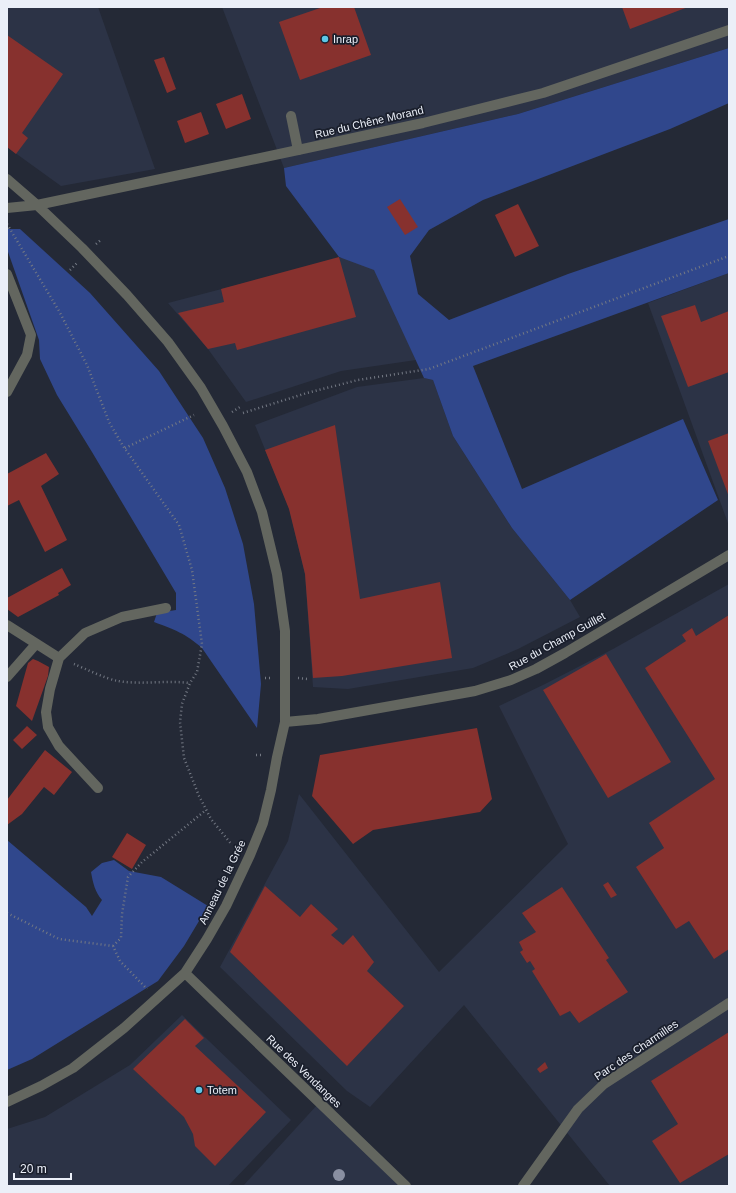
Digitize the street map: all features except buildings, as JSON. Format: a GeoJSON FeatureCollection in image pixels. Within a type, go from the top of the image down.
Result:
{"type":"FeatureCollection","features":[{"type":"Feature","properties":{"kind":"street","name":"Rue du Chêne Morand"},"geometry":{"type":"LineString","coordinates":[[7,208],[37,205],[298,150],[543,93],[729,30]]}},
{"type":"Feature","properties":{"kind":"street"},"geometry":{"type":"LineString","coordinates":[[291,116],[298,150]]}},
{"type":"Feature","properties":{"kind":"street","name":"Anneau de la Grée"},"geometry":{"type":"LineString","coordinates":[[7,179],[82,248],[127,295],[168,342],[201,388],[247,472],[262,512],[277,574],[285,631],[285,722],[263,823],[226,906],[207,939],[185,973],[124,1028],[73,1068],[41,1086],[7,1102]]}},
{"type":"Feature","properties":{"kind":"street"},"geometry":{"type":"LineString","coordinates":[[7,274],[31,335],[27,355],[7,392]]}},
{"type":"Feature","properties":{"kind":"street","name":"Rue du Champ Guillet"},"geometry":{"type":"LineString","coordinates":[[285,722],[318,719],[474,691],[511,680],[536,669],[565,653],[729,555]]}},
{"type":"Feature","properties":{"kind":"street"},"geometry":{"type":"LineString","coordinates":[[98,788],[59,746],[48,727],[46,712],[50,689],[59,658],[85,633],[122,617],[166,608]]}},
{"type":"Feature","properties":{"kind":"street"},"geometry":{"type":"LineString","coordinates":[[7,625],[59,658]]}},
{"type":"Feature","properties":{"kind":"street"},"geometry":{"type":"LineString","coordinates":[[7,677],[36,644]]}},
{"type":"Feature","properties":{"kind":"street","name":"Rue des Vendanges"},"geometry":{"type":"LineString","coordinates":[[185,973],[406,1186]]}},
{"type":"Feature","properties":{"kind":"street","name":"Parc des Charmilles"},"geometry":{"type":"LineString","coordinates":[[523,1186],[578,1109],[604,1084],[729,1003]]}},
{"type":"Feature","properties":{"kind":"path"},"geometry":{"type":"LineString","coordinates":[[7,224],[59,311],[87,365],[109,422],[125,448],[179,525],[192,570],[202,644],[197,672],[190,683],[182,704],[180,722],[184,758],[206,810],[211,819],[232,845]]}},
{"type":"Feature","properties":{"kind":"path"},"geometry":{"type":"LineString","coordinates":[[243,413],[308,393],[358,380],[429,369],[729,256]]}},
{"type":"Feature","properties":{"kind":"path"},"geometry":{"type":"LineString","coordinates":[[125,448],[194,415]]}},
{"type":"Feature","properties":{"kind":"path"},"geometry":{"type":"LineString","coordinates":[[59,658],[116,681],[138,683],[172,681],[190,683]]}},
{"type":"Feature","properties":{"kind":"path"},"geometry":{"type":"LineString","coordinates":[[113,946],[121,938],[122,914],[128,877],[142,862],[206,810]]}},
{"type":"Feature","properties":{"kind":"path"},"geometry":{"type":"LineString","coordinates":[[7,913],[59,939],[113,946]]}},
{"type":"Feature","properties":{"kind":"path"},"geometry":{"type":"LineString","coordinates":[[113,946],[120,961],[135,978],[157,998]]}},
{"type":"Feature","properties":{"kind":"shaded area"},"geometry":{"type":"Polygon","coordinates":[[[7,7],[98,7],[155,169],[61,186],[7,147],[7,7]]]}},
{"type":"Feature","properties":{"kind":"shaded area"},"geometry":{"type":"Polygon","coordinates":[[[222,7],[729,7],[729,48],[518,114],[284,168],[222,7]]]}},
{"type":"Feature","properties":{"kind":"shaded area"},"geometry":{"type":"Polygon","coordinates":[[[729,48],[729,103],[670,129],[483,200],[429,230],[410,256],[418,294],[449,320],[568,274],[729,219],[729,273],[473,366],[522,489],[683,419],[718,500],[570,600],[512,528],[453,436],[433,380],[424,378],[374,270],[339,257],[286,186],[284,168],[518,114],[729,48]]]}},
{"type":"Feature","properties":{"kind":"shaded area"},"geometry":{"type":"Polygon","coordinates":[[[7,229],[20,229],[90,293],[159,371],[203,438],[225,488],[243,544],[254,604],[261,684],[257,728],[202,648],[180,632],[154,622],[157,613],[176,610],[176,593],[57,395],[40,359],[39,340],[7,249],[7,229]]]}},
{"type":"Feature","properties":{"kind":"shaded area"},"geometry":{"type":"Polygon","coordinates":[[[367,251],[416,360],[341,371],[246,402],[208,349],[168,303],[367,251]]]}},
{"type":"Feature","properties":{"kind":"shaded area"},"geometry":{"type":"Polygon","coordinates":[[[729,273],[729,526],[648,303],[729,273]]]}},
{"type":"Feature","properties":{"kind":"shaded area"},"geometry":{"type":"Polygon","coordinates":[[[424,378],[433,380],[453,436],[512,528],[570,600],[580,617],[518,649],[473,668],[348,689],[313,687],[305,574],[289,508],[255,425],[357,387],[424,378]]]}},
{"type":"Feature","properties":{"kind":"shaded area"},"geometry":{"type":"Polygon","coordinates":[[[729,584],[729,1186],[610,1186],[464,1005],[370,1107],[347,1091],[220,967],[288,841],[299,794],[439,972],[568,844],[499,706],[613,649],[729,584]]]}},
{"type":"Feature","properties":{"kind":"shaded area"},"geometry":{"type":"Polygon","coordinates":[[[7,840],[86,907],[92,916],[102,900],[95,887],[91,872],[102,863],[114,860],[129,871],[161,877],[208,906],[184,946],[158,981],[32,1059],[7,1070],[7,840]]]}},
{"type":"Feature","properties":{"kind":"shaded area"},"geometry":{"type":"Polygon","coordinates":[[[182,1015],[291,1120],[228,1186],[7,1186],[7,1129],[45,1117],[130,1065],[182,1015]]]}},
{"type":"Feature","properties":{"kind":"shaded area"},"geometry":{"type":"Polygon","coordinates":[[[318,1104],[399,1186],[243,1186],[318,1104]]]}},
{"type":"Feature","properties":{"kind":"place","name":"Inrap"},"geometry":{"type":"Point","coordinates":[325,39]}},
{"type":"Feature","properties":{"kind":"place","name":"Totem"},"geometry":{"type":"Point","coordinates":[199,1090]}}]}
